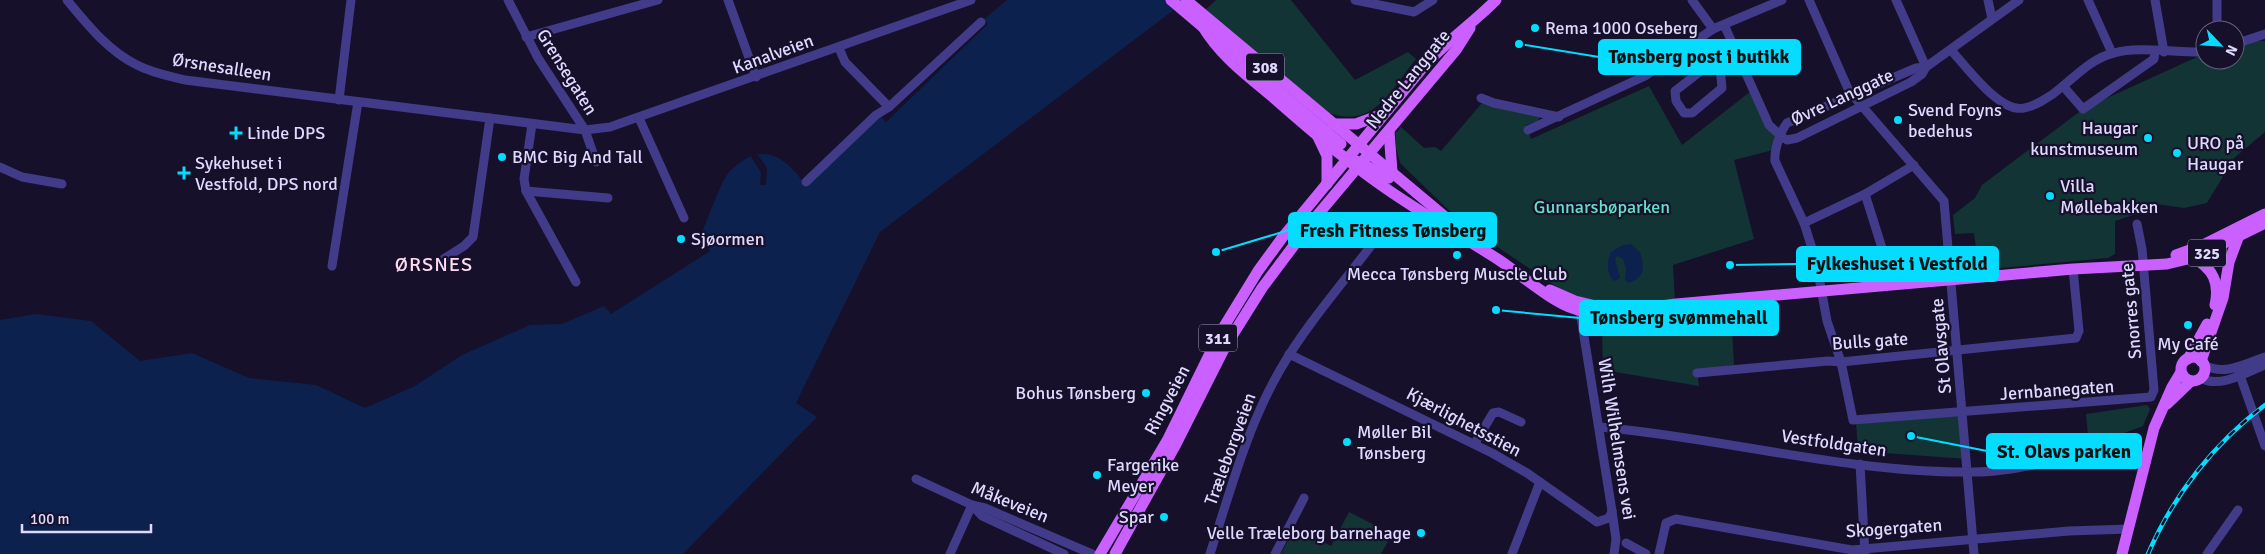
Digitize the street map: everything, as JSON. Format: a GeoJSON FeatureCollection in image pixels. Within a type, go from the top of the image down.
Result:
{"type":"FeatureCollection","features":[{"type":"Feature","properties":{"kind":"main road","name":"308"},"geometry":{"type":"LineString","coordinates":[[1171,0],[1195,14],[1333,124],[1354,152]]}},
{"type":"Feature","properties":{"kind":"main road","name":"308"},"geometry":{"type":"LineString","coordinates":[[1186,0],[1218,48],[1235,65],[1317,135],[1354,152]]}},
{"type":"Feature","properties":{"kind":"main road","name":"Nedre Langgate"},"geometry":{"type":"LineString","coordinates":[[1354,152],[1383,114],[1437,52],[1449,40],[1472,24],[1496,0]]}},
{"type":"Feature","properties":{"kind":"main road","name":"Nedre Langgate"},"geometry":{"type":"LineString","coordinates":[[1363,161],[1456,50],[1472,24]]}},
{"type":"Feature","properties":{"kind":"main road","name":"308"},"geometry":{"type":"LineString","coordinates":[[1203,27],[1354,152]]}},
{"type":"Feature","properties":{"kind":"main road"},"geometry":{"type":"LineString","coordinates":[[1333,124],[1356,124],[1383,114]]}},
{"type":"Feature","properties":{"kind":"main road"},"geometry":{"type":"LineString","coordinates":[[1389,130],[1392,172]]}},
{"type":"Feature","properties":{"kind":"main road","name":"308"},"geometry":{"type":"LineString","coordinates":[[1317,135],[1327,156],[1327,184]]}},
{"type":"Feature","properties":{"kind":"main road","name":"325"},"geometry":{"type":"LineString","coordinates":[[1354,152],[1444,227],[1494,257],[1560,303],[1608,313],[1628,309],[2073,270],[2143,264],[2168,264],[2193,258],[2265,214]]}},
{"type":"Feature","properties":{"kind":"main road","name":"325"},"geometry":{"type":"LineString","coordinates":[[1354,152],[1363,161],[1406,185]]}},
{"type":"Feature","properties":{"kind":"main road","name":"Ringveien"},"geometry":{"type":"LineString","coordinates":[[1100,554],[1172,431],[1241,297],[1282,238],[1354,152]]}},
{"type":"Feature","properties":{"kind":"main road","name":"325"},"geometry":{"type":"LineString","coordinates":[[1363,161],[1392,172],[1494,257]]}},
{"type":"Feature","properties":{"kind":"main road","name":"Ringveien"},"geometry":{"type":"LineString","coordinates":[[1115,554],[1238,324],[1289,251],[1363,161]]}},
{"type":"Feature","properties":{"kind":"main road","name":"325"},"geometry":{"type":"LineString","coordinates":[[2143,264],[2215,246],[2238,238],[2265,223]]}},
{"type":"Feature","properties":{"kind":"main road"},"geometry":{"type":"LineString","coordinates":[[2164,406],[2204,374],[2202,363],[2224,298],[2228,269],[2238,238]]}},
{"type":"Feature","properties":{"kind":"main road"},"geometry":{"type":"LineString","coordinates":[[2215,246],[2228,269]]}},
{"type":"Feature","properties":{"kind":"main road"},"geometry":{"type":"LineString","coordinates":[[2122,554],[2154,428],[2181,372],[2182,364],[2188,358],[2215,307],[2217,289],[2214,276],[2215,246]]}},
{"type":"Feature","properties":{"kind":"main road"},"geometry":{"type":"LineString","coordinates":[[2193,258],[2204,265],[2214,276]]}},
{"type":"Feature","properties":{"kind":"main road"},"geometry":{"type":"LineString","coordinates":[[2188,358],[2195,358],[2202,363]]}},
{"type":"Feature","properties":{"kind":"main road"},"geometry":{"type":"LineString","coordinates":[[2181,372],[2183,376],[2196,379]]}},
{"type":"Feature","properties":{"kind":"street","name":"Ørsnesalleen"},"geometry":{"type":"LineString","coordinates":[[66,0],[112,49],[137,65],[151,71],[198,83],[585,130]]}},
{"type":"Feature","properties":{"kind":"street"},"geometry":{"type":"LineString","coordinates":[[339,100],[351,0]]}},
{"type":"Feature","properties":{"kind":"street","name":"Grensegaten"},"geometry":{"type":"LineString","coordinates":[[508,0],[526,37],[585,130],[596,162]]}},
{"type":"Feature","properties":{"kind":"street"},"geometry":{"type":"LineString","coordinates":[[526,37],[658,0]]}},
{"type":"Feature","properties":{"kind":"street"},"geometry":{"type":"LineString","coordinates":[[728,0],[756,77]]}},
{"type":"Feature","properties":{"kind":"street","name":"Kanalveien"},"geometry":{"type":"LineString","coordinates":[[585,130],[601,130],[639,118],[971,0]]}},
{"type":"Feature","properties":{"kind":"street"},"geometry":{"type":"LineString","coordinates":[[1355,0],[1414,12],[1433,0]]}},
{"type":"Feature","properties":{"kind":"street"},"geometry":{"type":"LineString","coordinates":[[1692,0],[1713,29]]}},
{"type":"Feature","properties":{"kind":"street"},"geometry":{"type":"LineString","coordinates":[[1528,130],[1645,76],[1713,29],[1782,0]]}},
{"type":"Feature","properties":{"kind":"street","name":"St Olavsgate"},"geometry":{"type":"LineString","coordinates":[[1809,0],[1842,77],[1853,95],[1944,201],[1964,414],[1974,554]]}},
{"type":"Feature","properties":{"kind":"street"},"geometry":{"type":"LineString","coordinates":[[1896,0],[1926,67]]}},
{"type":"Feature","properties":{"kind":"street"},"geometry":{"type":"LineString","coordinates":[[1988,0],[1992,18]]}},
{"type":"Feature","properties":{"kind":"street","name":"Øvre Langgate"},"geometry":{"type":"LineString","coordinates":[[1926,67],[1916,68],[1787,124],[1782,129],[1782,137],[1787,140],[1797,138],[1864,107],[1911,82],[1922,74],[1926,67],[2019,0]]}},
{"type":"Feature","properties":{"kind":"street"},"geometry":{"type":"LineString","coordinates":[[2088,0],[2112,53]]}},
{"type":"Feature","properties":{"kind":"street"},"geometry":{"type":"LineString","coordinates":[[2155,0],[2164,52]]}},
{"type":"Feature","properties":{"kind":"street"},"geometry":{"type":"LineString","coordinates":[[2217,0],[2217,20]]}},
{"type":"Feature","properties":{"kind":"street"},"geometry":{"type":"LineString","coordinates":[[806,182],[876,115],[888,107],[981,22]]}},
{"type":"Feature","properties":{"kind":"street"},"geometry":{"type":"LineString","coordinates":[[1726,29],[1769,125],[1782,137],[1774,151],[1775,161],[1804,223],[1816,261],[1832,338],[1841,362]]}},
{"type":"Feature","properties":{"kind":"street"},"geometry":{"type":"LineString","coordinates":[[2245,41],[2265,34]]}},
{"type":"Feature","properties":{"kind":"street"},"geometry":{"type":"LineString","coordinates":[[1719,56],[1722,88],[1692,113],[1684,113],[1676,101],[1676,91],[1733,43]]}},
{"type":"Feature","properties":{"kind":"street"},"geometry":{"type":"LineString","coordinates":[[838,48],[845,62],[888,107]]}},
{"type":"Feature","properties":{"kind":"street"},"geometry":{"type":"LineString","coordinates":[[1951,50],[1999,99],[2017,108],[2028,107],[2063,86],[2090,64],[2112,53],[2195,52]]}},
{"type":"Feature","properties":{"kind":"street"},"geometry":{"type":"LineString","coordinates":[[2063,86],[2083,109],[2141,70],[2154,59],[2154,51]]}},
{"type":"Feature","properties":{"kind":"street"},"geometry":{"type":"LineString","coordinates":[[1481,98],[1494,103],[1559,117]]}},
{"type":"Feature","properties":{"kind":"street"},"geometry":{"type":"LineString","coordinates":[[332,266],[358,102]]}},
{"type":"Feature","properties":{"kind":"street"},"geometry":{"type":"LineString","coordinates":[[442,260],[464,246],[473,237],[490,118]]}},
{"type":"Feature","properties":{"kind":"street"},"geometry":{"type":"LineString","coordinates":[[639,118],[684,218]]}},
{"type":"Feature","properties":{"kind":"street"},"geometry":{"type":"LineString","coordinates":[[532,124],[524,178],[526,191],[576,282]]}},
{"type":"Feature","properties":{"kind":"street"},"geometry":{"type":"LineString","coordinates":[[1804,223],[1865,194],[1914,164]]}},
{"type":"Feature","properties":{"kind":"street"},"geometry":{"type":"LineString","coordinates":[[0,167],[22,177],[62,184]]}},
{"type":"Feature","properties":{"kind":"street"},"geometry":{"type":"LineString","coordinates":[[526,191],[608,198]]}},
{"type":"Feature","properties":{"kind":"street"},"geometry":{"type":"LineString","coordinates":[[1865,194],[1888,267]]}},
{"type":"Feature","properties":{"kind":"street","name":"Træleborgveien"},"geometry":{"type":"LineString","coordinates":[[1210,554],[1246,443],[1270,388],[1289,354],[1388,223]]}},
{"type":"Feature","properties":{"kind":"street","name":"Snorres gate"},"geometry":{"type":"LineString","coordinates":[[2138,224],[2141,234],[2154,390],[2152,396]]}},
{"type":"Feature","properties":{"kind":"street","name":"Bulls gate"},"geometry":{"type":"LineString","coordinates":[[1697,373],[1828,361],[1841,362],[2076,338],[2079,331],[2073,270]]}},
{"type":"Feature","properties":{"kind":"street","name":"Wilh Wilhelmsens vei"},"geometry":{"type":"LineString","coordinates":[[1578,306],[1600,427],[1616,539],[1614,554]]}},
{"type":"Feature","properties":{"kind":"street","name":"Kjærlighetsstien"},"geometry":{"type":"LineString","coordinates":[[1289,354],[1475,444],[1540,482],[1597,522],[1609,518],[1612,511]]}},
{"type":"Feature","properties":{"kind":"street"},"geometry":{"type":"LineString","coordinates":[[2196,379],[2220,381],[2265,357]]}},
{"type":"Feature","properties":{"kind":"street","name":"Jernbanegaten"},"geometry":{"type":"LineString","coordinates":[[1841,362],[1853,420],[1964,414],[2139,400],[2152,396]]}},
{"type":"Feature","properties":{"kind":"street"},"geometry":{"type":"LineString","coordinates":[[2202,363],[2221,370],[2238,371],[2265,365]]}},
{"type":"Feature","properties":{"kind":"street"},"geometry":{"type":"LineString","coordinates":[[2238,371],[2265,446]]}},
{"type":"Feature","properties":{"kind":"street"},"geometry":{"type":"LineString","coordinates":[[1475,444],[1493,413],[1499,412],[1521,422]]}},
{"type":"Feature","properties":{"kind":"street","name":"Vestfoldgaten"},"geometry":{"type":"LineString","coordinates":[[1600,427],[1860,464],[1968,472],[2019,467],[2064,459]]}},
{"type":"Feature","properties":{"kind":"street"},"geometry":{"type":"LineString","coordinates":[[1860,464],[1865,552]]}},
{"type":"Feature","properties":{"kind":"street","name":"Måkeveien"},"geometry":{"type":"LineString","coordinates":[[916,479],[972,506],[986,508],[1092,554]]}},
{"type":"Feature","properties":{"kind":"street"},"geometry":{"type":"LineString","coordinates":[[1512,554],[1540,482]]}},
{"type":"Feature","properties":{"kind":"street"},"geometry":{"type":"LineString","coordinates":[[1275,554],[1304,498]]}},
{"type":"Feature","properties":{"kind":"street"},"geometry":{"type":"LineString","coordinates":[[950,554],[972,506],[982,516],[1064,554]]}},
{"type":"Feature","properties":{"kind":"street"},"geometry":{"type":"LineString","coordinates":[[2207,554],[2238,510]]}},
{"type":"Feature","properties":{"kind":"street","name":"Skogergaten"},"geometry":{"type":"LineString","coordinates":[[1659,554],[1666,523],[1676,519],[1833,548],[1865,552],[1973,539],[2120,528],[2129,529]]}},
{"type":"Feature","properties":{"kind":"street"},"geometry":{"type":"LineString","coordinates":[[1626,543],[1646,554]]}},
{"type":"Feature","properties":{"kind":"green space"},"geometry":{"type":"Polygon","coordinates":[[[1216,0],[1291,0],[1355,80],[1408,52],[1416,59],[1379,105],[1368,112],[1357,116],[1343,116],[1326,112],[1204,11],[1216,0]]]}},
{"type":"Feature","properties":{"kind":"green space"},"geometry":{"type":"Polygon","coordinates":[[[2265,41],[2265,132],[2234,158],[2207,203],[2184,208],[2156,204],[2146,211],[2115,221],[2115,254],[2108,258],[1979,270],[1974,233],[1955,234],[1953,215],[1975,198],[1982,185],[2083,109],[2195,58],[2195,70],[2245,70],[2245,42],[2265,41]]]}},
{"type":"Feature","properties":{"kind":"green space","name":"Gunnarsbøparken"},"geometry":{"type":"Polygon","coordinates":[[[1649,86],[1682,145],[1751,91],[1776,133],[1773,150],[1734,160],[1754,239],[1673,265],[1675,303],[1611,307],[1579,302],[1462,223],[1400,163],[1396,148],[1396,133],[1401,127],[1424,148],[1435,147],[1441,151],[1482,103],[1540,117],[1537,122],[1526,125],[1531,139],[1649,86]]]}},
{"type":"Feature","properties":{"kind":"green space"},"geometry":{"type":"Polygon","coordinates":[[[1731,310],[1734,365],[1697,371],[1699,386],[1603,370],[1602,331],[1610,327],[1612,318],[1731,310]]]}},
{"type":"Feature","properties":{"kind":"green space"},"geometry":{"type":"Polygon","coordinates":[[[2147,405],[2150,409],[2143,426],[2089,446],[2086,414],[2147,405]]]}},
{"type":"Feature","properties":{"kind":"green space"},"geometry":{"type":"Polygon","coordinates":[[[1963,414],[1967,459],[1858,451],[1856,421],[1963,414]]]}},
{"type":"Feature","properties":{"kind":"green space"},"geometry":{"type":"Polygon","coordinates":[[[1349,512],[1392,534],[1381,554],[1281,554],[1295,527],[1331,546],[1349,512]]]}},
{"type":"Feature","properties":{"kind":"water"},"geometry":{"type":"Polygon","coordinates":[[[1007,0],[1187,0],[880,232],[796,403],[817,417],[683,554],[0,554],[0,320],[36,314],[91,321],[140,361],[192,353],[249,378],[316,385],[365,408],[415,386],[462,355],[530,325],[562,324],[604,306],[611,314],[710,251],[701,235],[726,176],[741,162],[752,156],[771,155],[788,165],[805,184],[879,115],[886,122],[988,24],[984,19],[1007,0]]]}},
{"type":"Feature","properties":{"kind":"water"},"geometry":{"type":"Polygon","coordinates":[[[1631,244],[1640,252],[1643,263],[1641,275],[1628,283],[1625,280],[1626,269],[1623,259],[1617,256],[1615,259],[1620,278],[1614,281],[1611,278],[1608,267],[1611,252],[1623,245],[1631,244]]]}},
{"type":"Feature","properties":{"kind":"pier"},"geometry":{"type":"Polygon","coordinates":[[[758,155],[767,168],[766,185],[760,185],[761,172],[751,157],[758,155]]]}},
{"type":"Feature","properties":{"kind":"railway"},"geometry":{"type":"LineString","coordinates":[[2148,554],[2170,512],[2197,472],[2229,436],[2265,405]]}},
{"type":"Feature","properties":{"kind":"place","name":"Rema 1000 Oseberg"},"geometry":{"type":"Point","coordinates":[1535,28]}},
{"type":"Feature","properties":{"kind":"place","name":"Tønsberg post i butikk"},"geometry":{"type":"Point","coordinates":[1519,44]}},
{"type":"Feature","properties":{"kind":"place","name":"Svend Foyns bedehus"},"geometry":{"type":"Point","coordinates":[1898,120]}},
{"type":"Feature","properties":{"kind":"place","name":"Linde DPS"},"geometry":{"type":"Point","coordinates":[236,133]}},
{"type":"Feature","properties":{"kind":"place","name":"Haugar kunstmuseum"},"geometry":{"type":"Point","coordinates":[2148,138]}},
{"type":"Feature","properties":{"kind":"place","name":"URO på Haugar"},"geometry":{"type":"Point","coordinates":[2177,153]}},
{"type":"Feature","properties":{"kind":"place","name":"BMC Big And Tall"},"geometry":{"type":"Point","coordinates":[502,157]}},
{"type":"Feature","properties":{"kind":"place","name":"Sykehuset i Vestfold, DPS nord"},"geometry":{"type":"Point","coordinates":[184,173]}},
{"type":"Feature","properties":{"kind":"place","name":"Villa Møllebakken"},"geometry":{"type":"Point","coordinates":[2050,196]}},
{"type":"Feature","properties":{"kind":"place","name":"Sjøormen"},"geometry":{"type":"Point","coordinates":[681,239]}},
{"type":"Feature","properties":{"kind":"place","name":"Fresh Fitness Tønsberg"},"geometry":{"type":"Point","coordinates":[1216,252]}},
{"type":"Feature","properties":{"kind":"place","name":"Mecca Tønsberg Muscle Club"},"geometry":{"type":"Point","coordinates":[1457,255]}},
{"type":"Feature","properties":{"kind":"place","name":"Fylkeshuset i Vestfold"},"geometry":{"type":"Point","coordinates":[1730,265]}},
{"type":"Feature","properties":{"kind":"place","name":"Tønsberg svømmehall"},"geometry":{"type":"Point","coordinates":[1496,310]}},
{"type":"Feature","properties":{"kind":"place","name":"My Café"},"geometry":{"type":"Point","coordinates":[2188,325]}},
{"type":"Feature","properties":{"kind":"place","name":"Bohus Tønsberg"},"geometry":{"type":"Point","coordinates":[1146,393]}},
{"type":"Feature","properties":{"kind":"place","name":"St. Olavs parken"},"geometry":{"type":"Point","coordinates":[1911,436]}},
{"type":"Feature","properties":{"kind":"place","name":"Møller Bil Tønsberg"},"geometry":{"type":"Point","coordinates":[1347,442]}},
{"type":"Feature","properties":{"kind":"place","name":"Fargerike Meyer"},"geometry":{"type":"Point","coordinates":[1097,475]}},
{"type":"Feature","properties":{"kind":"place","name":"Spar"},"geometry":{"type":"Point","coordinates":[1164,517]}},
{"type":"Feature","properties":{"kind":"place","name":"Velle Træleborg barnehage"},"geometry":{"type":"Point","coordinates":[1421,533]}},
{"type":"Feature","properties":{"kind":"district","name":"ØRSNES"},"geometry":{"type":"Point","coordinates":[434,264]}}]}
